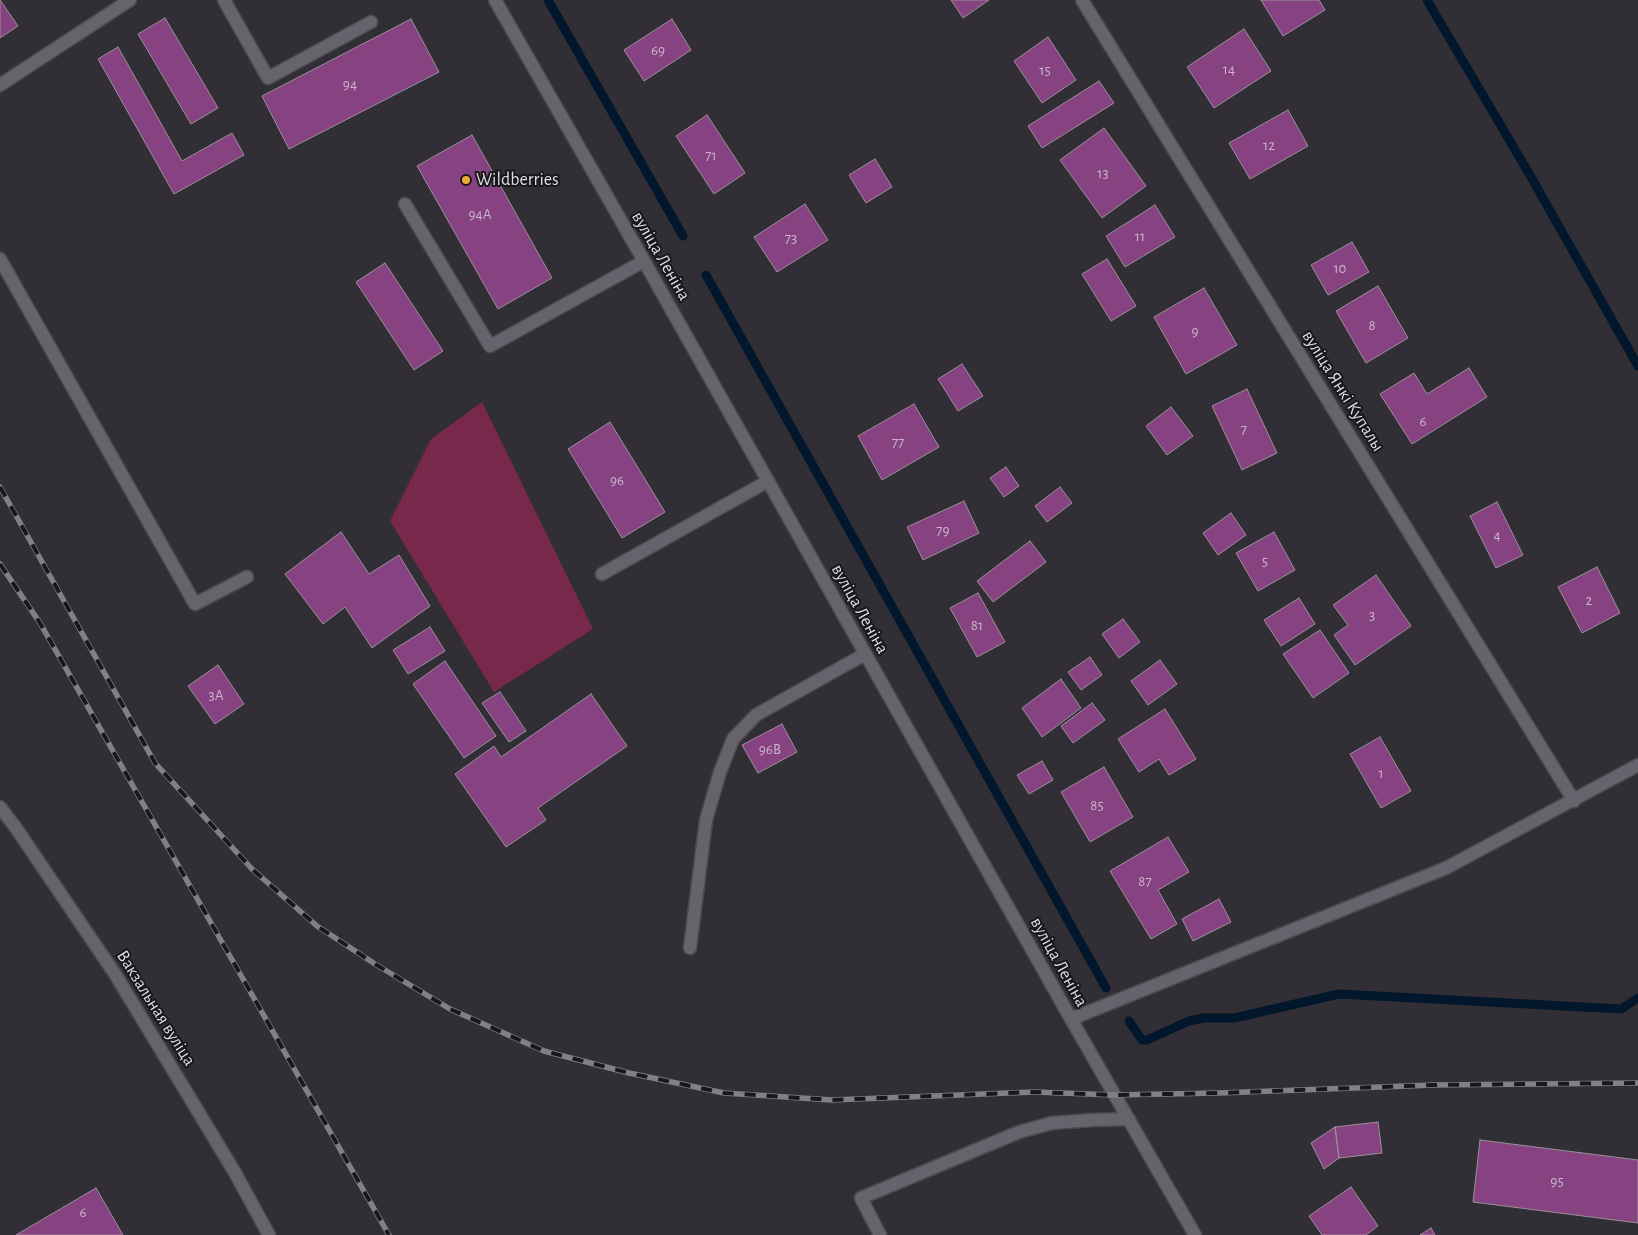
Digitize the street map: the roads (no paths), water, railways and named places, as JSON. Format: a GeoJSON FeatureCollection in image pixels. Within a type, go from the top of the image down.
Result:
{"type":"FeatureCollection","features":[{"type":"Feature","properties":{"kind":"street"},"geometry":{"type":"LineString","coordinates":[[0,85],[130,0]]}},
{"type":"Feature","properties":{"kind":"street"},"geometry":{"type":"LineString","coordinates":[[224,0],[268,78],[371,22]]}},
{"type":"Feature","properties":{"kind":"street","name":"вуліца Леніна"},"geometry":{"type":"LineString","coordinates":[[495,0],[1195,1235]]}},
{"type":"Feature","properties":{"kind":"street","name":"вуліца Янкі Купалы"},"geometry":{"type":"LineString","coordinates":[[1082,0],[1574,801]]}},
{"type":"Feature","properties":{"kind":"street"},"geometry":{"type":"LineString","coordinates":[[405,204],[490,346],[644,261]]}},
{"type":"Feature","properties":{"kind":"street"},"geometry":{"type":"LineString","coordinates":[[0,259],[195,604],[248,577]]}},
{"type":"Feature","properties":{"kind":"street"},"geometry":{"type":"LineString","coordinates":[[602,574],[768,481]]}},
{"type":"Feature","properties":{"kind":"street"},"geometry":{"type":"LineString","coordinates":[[690,948],[706,820],[720,772],[733,739],[756,715],[865,654]]}},
{"type":"Feature","properties":{"kind":"street"},"geometry":{"type":"LineString","coordinates":[[1071,1019],[1099,1006],[1446,868],[1638,766]]}},
{"type":"Feature","properties":{"kind":"street","name":"Вакзальная вуліца"},"geometry":{"type":"LineString","coordinates":[[0,808],[16,828],[116,974],[234,1171],[269,1235]]}},
{"type":"Feature","properties":{"kind":"street"},"geometry":{"type":"LineString","coordinates":[[880,1235],[861,1198],[1019,1132],[1052,1123],[1129,1119]]}},
{"type":"Feature","properties":{"kind":"waterway"},"geometry":{"type":"LineString","coordinates":[[548,0],[683,236]]}},
{"type":"Feature","properties":{"kind":"waterway"},"geometry":{"type":"LineString","coordinates":[[1427,0],[1527,170],[1638,366]]}},
{"type":"Feature","properties":{"kind":"waterway"},"geometry":{"type":"LineString","coordinates":[[706,275],[1106,988]]}},
{"type":"Feature","properties":{"kind":"waterway"},"geometry":{"type":"LineString","coordinates":[[1129,1021],[1142,1040],[1147,1040],[1189,1021],[1203,1018],[1234,1018],[1339,994],[1621,1009],[1638,998]]}},
{"type":"Feature","properties":{"kind":"railway"},"geometry":{"type":"LineString","coordinates":[[0,487],[155,763],[252,869],[317,926],[375,964],[450,1009],[544,1051],[629,1073],[724,1093],[832,1100],[1034,1092],[1115,1095],[1434,1085],[1638,1083]]}},
{"type":"Feature","properties":{"kind":"railway"},"geometry":{"type":"LineString","coordinates":[[0,564],[40,623],[389,1235]]}},
{"type":"Feature","properties":{"kind":"place","name":"Wildberries"},"geometry":{"type":"Point","coordinates":[466,180]}}]}
